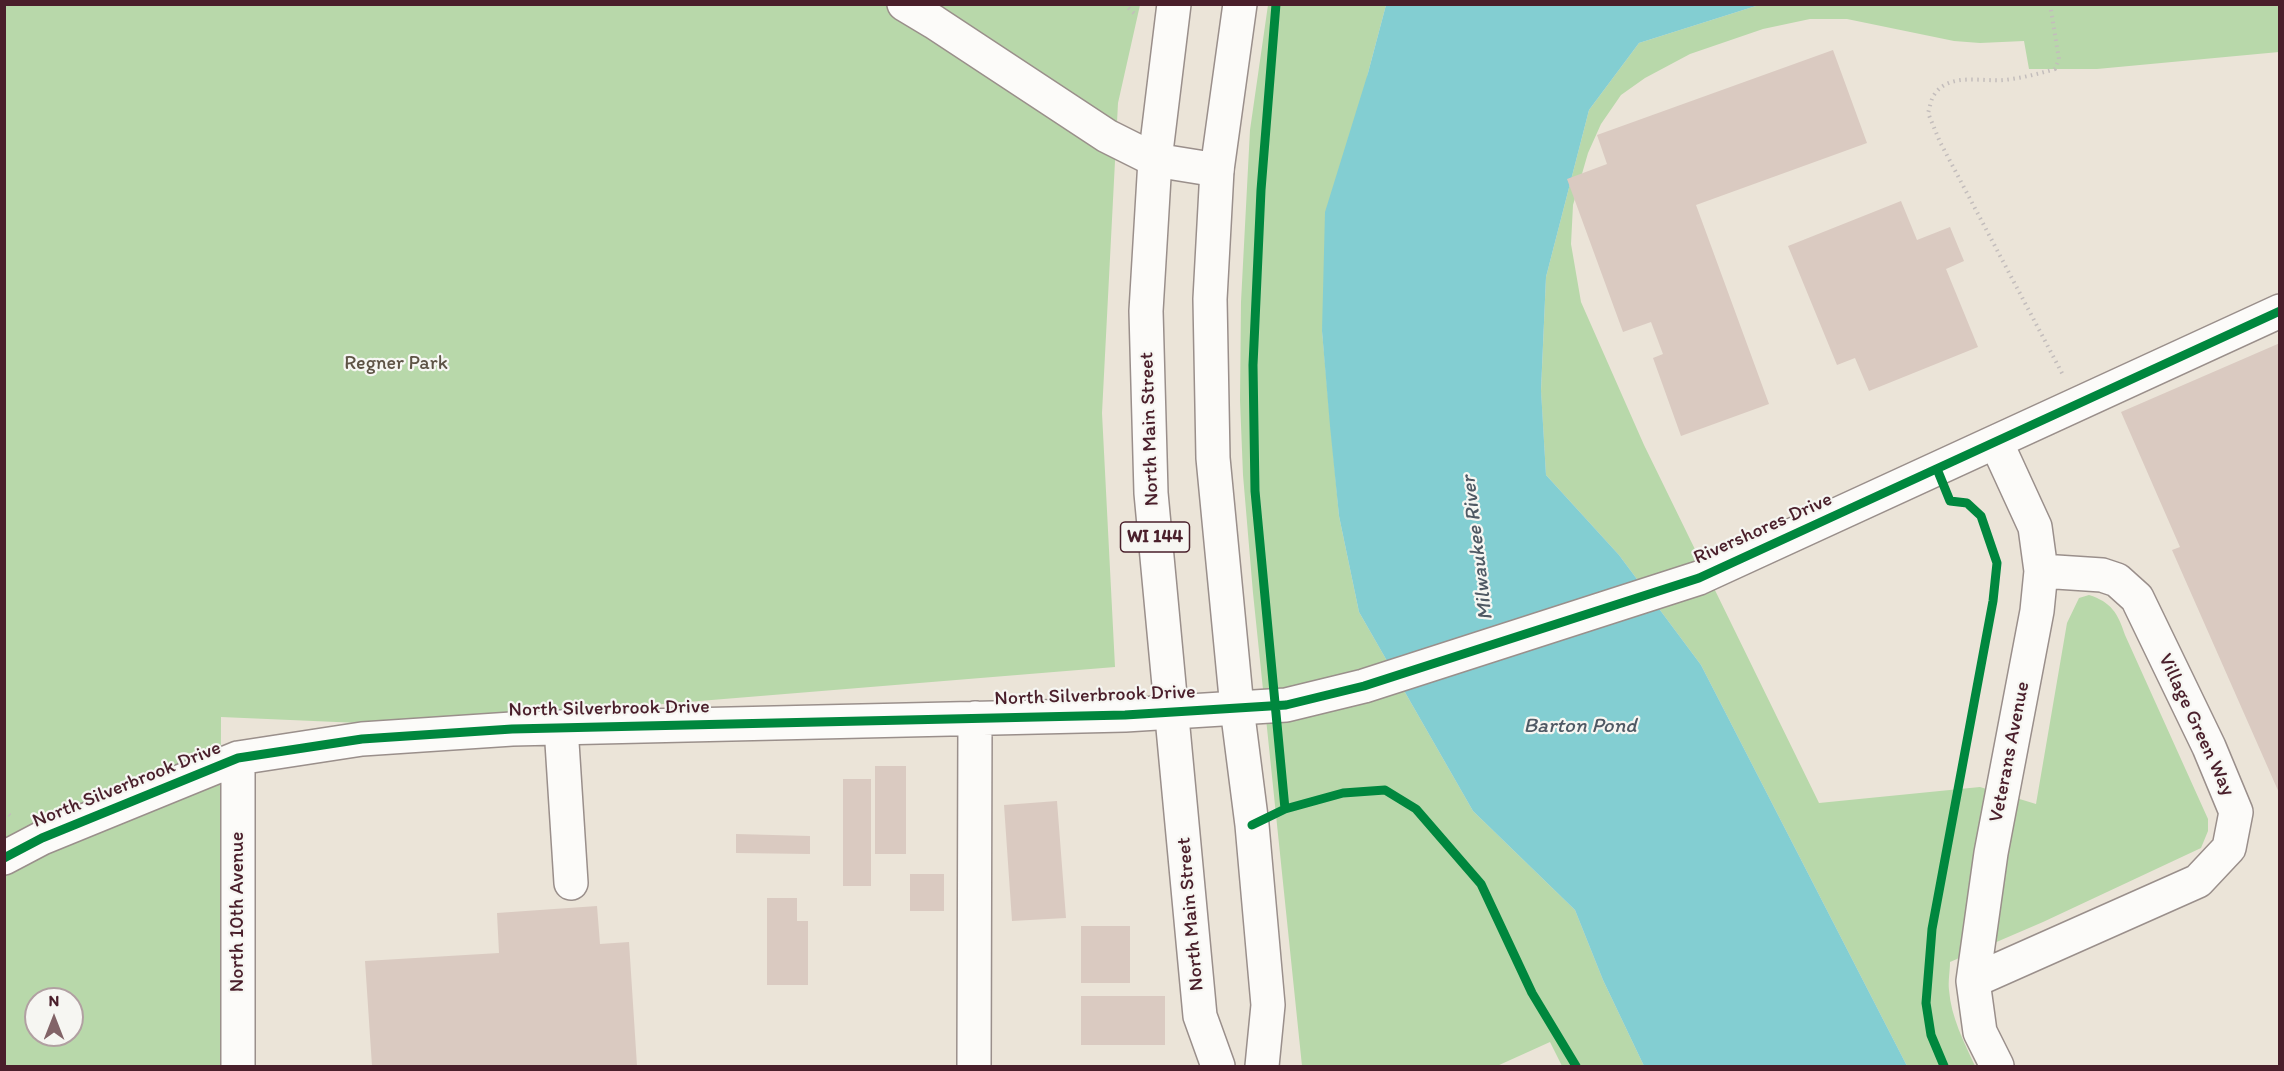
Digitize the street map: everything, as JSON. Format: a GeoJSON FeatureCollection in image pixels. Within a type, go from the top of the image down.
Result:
{"type":"FeatureCollection","features":[{"type":"Feature","properties":{"kind":"street"},"geometry":{"type":"LineString","coordinates":[[904,4],[1107,136],[1155,160],[1218,170]]}},
{"type":"Feature","properties":{"kind":"street","name":"North Main Street"},"geometry":{"type":"LineString","coordinates":[[1174,4],[1155,160],[1146,311],[1151,493],[1200,1016],[1218,1066]]}},
{"type":"Feature","properties":{"kind":"street"},"geometry":{"type":"LineString","coordinates":[[1240,4],[1224,108],[1210,299],[1213,458],[1237,708],[1252,825],[1268,1005],[1262,1066]]}},
{"type":"Feature","properties":{"kind":"street","name":"Rivershores Drive"},"geometry":{"type":"LineString","coordinates":[[1237,708],[1286,705],[1364,686],[1699,578],[2280,311]]}},
{"type":"Feature","properties":{"kind":"street","name":"Veterans Avenue"},"geometry":{"type":"LineString","coordinates":[[1996,442],[2035,527],[2041,571],[2037,611],[1991,853],[1973,981],[1980,1032],[1997,1066]]}},
{"type":"Feature","properties":{"kind":"street","name":"Village Green Way"},"geometry":{"type":"LineString","coordinates":[[1973,981],[2198,881],[2229,848],[2236,812],[2209,747],[2137,598],[2117,580],[2102,575],[2041,571]]}},
{"type":"Feature","properties":{"kind":"street","name":"North Silverbrook Drive"},"geometry":{"type":"LineString","coordinates":[[4,858],[42,838],[238,758],[362,739],[561,727],[975,718],[1237,708]]}},
{"type":"Feature","properties":{"kind":"street"},"geometry":{"type":"LineString","coordinates":[[974,1066],[975,718]]}},
{"type":"Feature","properties":{"kind":"street"},"geometry":{"type":"LineString","coordinates":[[561,727],[571,883]]}},
{"type":"Feature","properties":{"kind":"street","name":"North 10th Avenue"},"geometry":{"type":"LineString","coordinates":[[238,758],[238,1066]]}},
{"type":"Feature","properties":{"kind":"path"},"geometry":{"type":"LineString","coordinates":[[2050,4],[2059,59],[2055,69],[2003,80],[1970,79],[1950,83],[1934,94],[1928,112],[1940,142],[2079,405]]}},
{"type":"Feature","properties":{"kind":"green space","name":"Regner Park"},"geometry":{"type":"Polygon","coordinates":[[[5,5],[1140,5],[1118,103],[1102,413],[1115,667],[406,725],[221,717],[220,1066],[5,1066],[5,5]]]}},
{"type":"Feature","properties":{"kind":"green space"},"geometry":{"type":"Polygon","coordinates":[[[1268,5],[1386,5],[1368,73],[1322,331],[1339,516],[1359,612],[1473,811],[1575,910],[1603,980],[1644,1066],[1562,1066],[1550,1042],[1497,1066],[1302,1066],[1253,593],[1243,475],[1240,400],[1241,302],[1250,130],[1268,5]]]}},
{"type":"Feature","properties":{"kind":"green space"},"geometry":{"type":"Polygon","coordinates":[[[1759,5],[2279,5],[2279,52],[2097,69],[2029,69],[2024,41],[1980,43],[1954,41],[1847,19],[1810,19],[1763,29],[1690,54],[1645,78],[1621,95],[1601,124],[1588,153],[1573,205],[1571,244],[1581,302],[1644,445],[1819,803],[1980,787],[2036,804],[2067,623],[2079,598],[2089,595],[2103,601],[2113,609],[2120,620],[2208,819],[2208,831],[2201,848],[2043,922],[1950,962],[1949,987],[1952,1010],[1975,1066],[1907,1066],[1701,665],[1619,555],[1546,475],[1541,391],[1546,277],[1589,110],[1639,43],[1759,5]]]}},
{"type":"Feature","properties":{"kind":"water","name":"Barton Pond"},"geometry":{"type":"Polygon","coordinates":[[[1386,5],[1759,5],[1639,43],[1589,110],[1546,277],[1541,390],[1546,475],[1619,555],[1701,665],[1907,1066],[1644,1066],[1603,980],[1575,910],[1473,811],[1359,612],[1339,516],[1330,426],[1322,331],[1325,212],[1368,73],[1386,5]]]}},
{"type":"Feature","properties":{"kind":"building"},"geometry":{"type":"Polygon","coordinates":[[[1833,50],[1867,143],[1696,205],[1769,404],[1681,436],[1653,358],[1663,354],[1651,322],[1623,332],[1567,179],[1607,164],[1597,135],[1833,50]]]}},
{"type":"Feature","properties":{"kind":"building"},"geometry":{"type":"Polygon","coordinates":[[[1901,201],[1917,240],[1950,227],[1964,261],[1946,269],[1978,347],[1869,391],[1855,358],[1837,365],[1788,246],[1901,201]]]}},
{"type":"Feature","properties":{"kind":"building"},"geometry":{"type":"Polygon","coordinates":[[[2280,343],[2280,795],[2172,550],[2180,547],[2121,412],[2280,343]]]}},
{"type":"Feature","properties":{"kind":"building"},"geometry":{"type":"Polygon","coordinates":[[[875,766],[906,766],[906,854],[875,854],[875,766]]]}},
{"type":"Feature","properties":{"kind":"building"},"geometry":{"type":"Polygon","coordinates":[[[843,779],[871,779],[871,886],[843,886],[843,779]]]}},
{"type":"Feature","properties":{"kind":"building"},"geometry":{"type":"Polygon","coordinates":[[[1057,801],[1066,918],[1012,921],[1004,805],[1057,801]]]}},
{"type":"Feature","properties":{"kind":"building"},"geometry":{"type":"Polygon","coordinates":[[[736,834],[810,836],[810,854],[736,853],[736,834]]]}},
{"type":"Feature","properties":{"kind":"building"},"geometry":{"type":"Polygon","coordinates":[[[910,874],[944,874],[944,911],[910,911],[910,874]]]}},
{"type":"Feature","properties":{"kind":"building"},"geometry":{"type":"Polygon","coordinates":[[[767,898],[797,898],[797,921],[808,921],[808,985],[767,985],[767,898]]]}},
{"type":"Feature","properties":{"kind":"building"},"geometry":{"type":"Polygon","coordinates":[[[597,906],[600,944],[629,942],[637,1066],[372,1066],[365,961],[499,953],[497,913],[597,906]]]}},
{"type":"Feature","properties":{"kind":"building"},"geometry":{"type":"Polygon","coordinates":[[[1081,926],[1130,926],[1130,983],[1081,983],[1081,926]]]}},
{"type":"Feature","properties":{"kind":"building"},"geometry":{"type":"Polygon","coordinates":[[[1081,996],[1165,996],[1165,1045],[1081,1045],[1081,996]]]}},
{"type":"Feature","properties":{"kind":"cycle path"},"geometry":{"type":"LineString","coordinates":[[1276,4],[1261,190],[1253,365],[1255,491],[1285,809]]}},
{"type":"Feature","properties":{"kind":"cycle path"},"geometry":{"type":"LineString","coordinates":[[4,858],[42,838],[238,758],[362,739],[512,729],[1125,715],[1286,705],[1364,686],[1699,578],[2280,311]]}},
{"type":"Feature","properties":{"kind":"cycle path"},"geometry":{"type":"LineString","coordinates":[[1937,469],[1950,501],[1967,503],[1981,516],[1997,563],[1993,601],[1932,929],[1926,1003],[1931,1035],[1944,1066]]}},
{"type":"Feature","properties":{"kind":"cycle path"},"geometry":{"type":"LineString","coordinates":[[1252,825],[1285,809],[1343,793],[1385,790],[1416,809],[1481,884],[1532,993],[1576,1066]]}},
{"type":"Feature","properties":{"kind":"water label","name":"Milwaukee River"},"geometry":{"type":"Point","coordinates":[1478,548]}}]}
